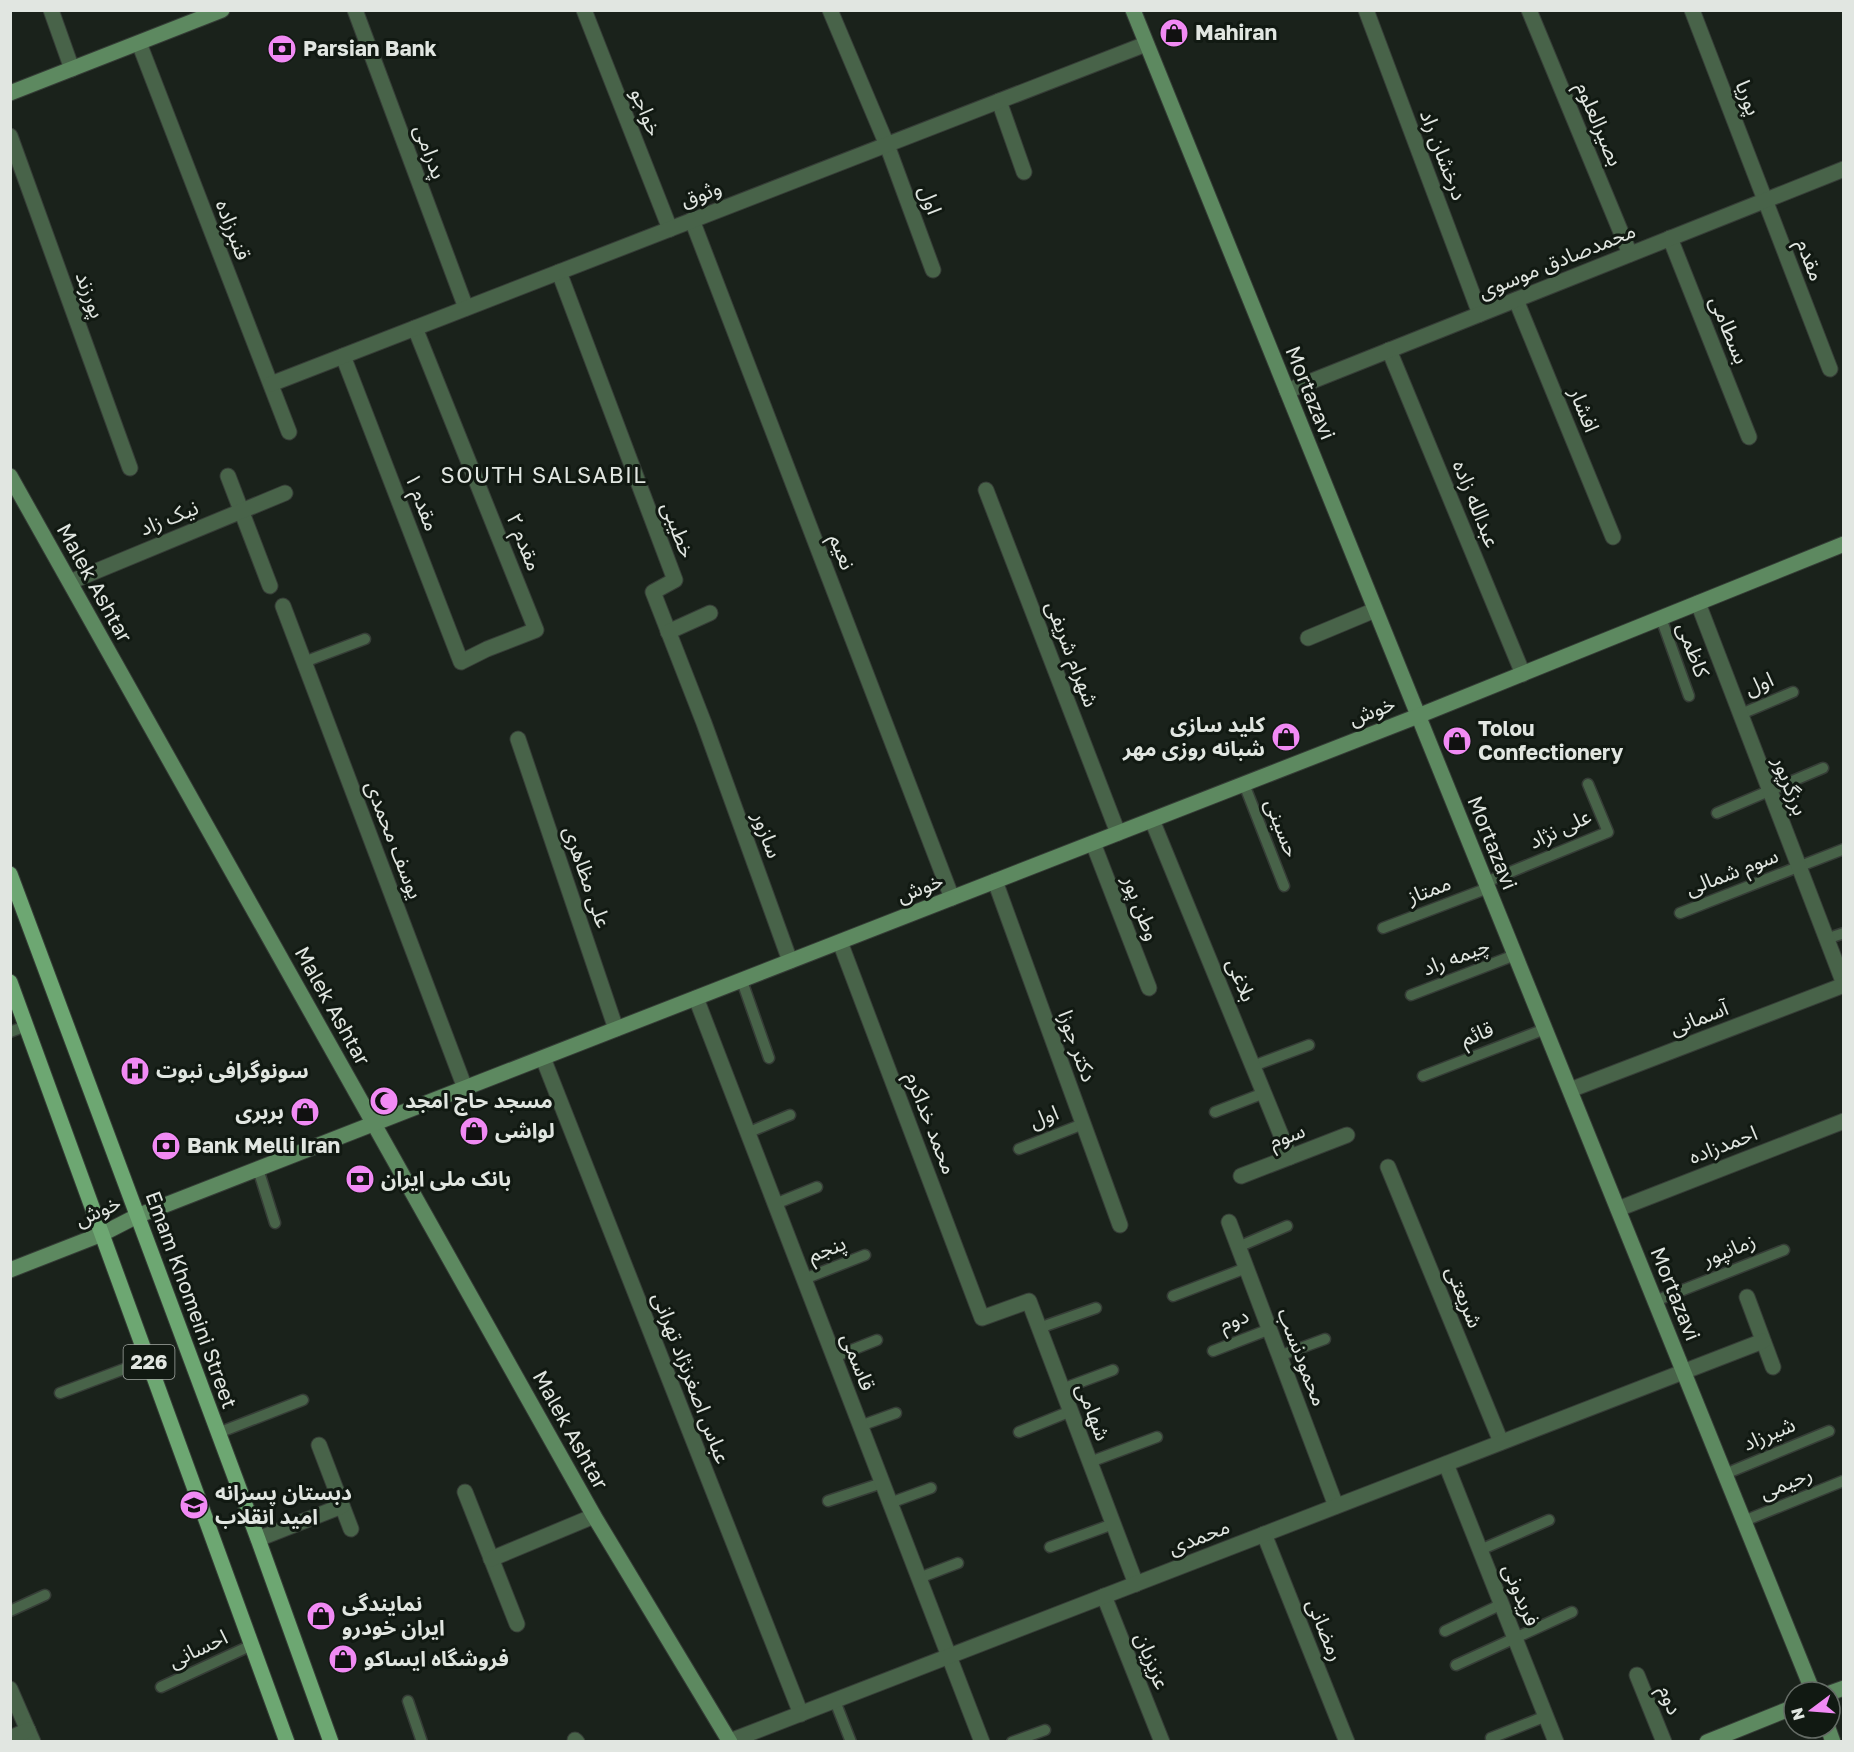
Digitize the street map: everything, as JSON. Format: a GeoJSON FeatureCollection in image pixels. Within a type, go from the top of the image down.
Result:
{"type":"FeatureCollection","features":[{"type":"Feature","properties":{"kind":"main road","name":"Mortazavi"},"geometry":{"type":"LineString","coordinates":[[1133,10],[1808,1680]]}},
{"type":"Feature","properties":{"kind":"main road"},"geometry":{"type":"LineString","coordinates":[[10,93],[216,12]]}},
{"type":"Feature","properties":{"kind":"main road","name":"Malek Ashtar"},"geometry":{"type":"LineString","coordinates":[[10,476],[594,1516],[730,1741]]}},
{"type":"Feature","properties":{"kind":"main road","name":"خوش"},"geometry":{"type":"LineString","coordinates":[[10,1270],[102,1233],[137,1216],[1418,716],[1844,544]]}},
{"type":"Feature","properties":{"kind":"main road","name":"Emam Khomeini Street"},"geometry":{"type":"LineString","coordinates":[[10,874],[258,1539],[331,1742]]}},
{"type":"Feature","properties":{"kind":"main road","name":"226"},"geometry":{"type":"LineString","coordinates":[[10,982],[287,1742]]}},
{"type":"Feature","properties":{"kind":"main road"},"geometry":{"type":"LineString","coordinates":[[1707,1742],[1782,1712]]}},
{"type":"Feature","properties":{"kind":"street"},"geometry":{"type":"LineString","coordinates":[[51,10],[72,69]]}},
{"type":"Feature","properties":{"kind":"street","name":"پدرامی"},"geometry":{"type":"LineString","coordinates":[[355,10],[466,308]]}},
{"type":"Feature","properties":{"kind":"street","name":"خواجو"},"geometry":{"type":"LineString","coordinates":[[584,10],[670,229]]}},
{"type":"Feature","properties":{"kind":"street","name":"اول"},"geometry":{"type":"LineString","coordinates":[[830,10],[886,145],[933,270]]}},
{"type":"Feature","properties":{"kind":"street","name":"درخشان راد"},"geometry":{"type":"LineString","coordinates":[[1366,10],[1480,314]]}},
{"type":"Feature","properties":{"kind":"street","name":"بصیرالعلوم"},"geometry":{"type":"LineString","coordinates":[[1529,10],[1630,254]]}},
{"type":"Feature","properties":{"kind":"street","name":"پوریا"},"geometry":{"type":"LineString","coordinates":[[1692,10],[1765,201]]}},
{"type":"Feature","properties":{"kind":"street","name":"قنبرزاده"},"geometry":{"type":"LineString","coordinates":[[139,43],[289,432]]}},
{"type":"Feature","properties":{"kind":"street","name":"وثوق"},"geometry":{"type":"LineString","coordinates":[[271,384],[1146,44]]}},
{"type":"Feature","properties":{"kind":"street"},"geometry":{"type":"LineString","coordinates":[[999,101],[1024,172]]}},
{"type":"Feature","properties":{"kind":"street","name":"پورزند"},"geometry":{"type":"LineString","coordinates":[[10,135],[130,468]]}},
{"type":"Feature","properties":{"kind":"street","name":"محمدصادق موسوی"},"geometry":{"type":"LineString","coordinates":[[1287,391],[1844,169]]}},
{"type":"Feature","properties":{"kind":"street","name":"مقدم"},"geometry":{"type":"LineString","coordinates":[[1765,201],[1830,369]]}},
{"type":"Feature","properties":{"kind":"street","name":"نعیم"},"geometry":{"type":"LineString","coordinates":[[693,220],[952,898]]}},
{"type":"Feature","properties":{"kind":"street","name":"بسطامی"},"geometry":{"type":"LineString","coordinates":[[1670,238],[1749,437]]}},
{"type":"Feature","properties":{"kind":"street","name":"خطیبی"},"geometry":{"type":"LineString","coordinates":[[560,272],[675,580],[653,592],[704,723]]}},
{"type":"Feature","properties":{"kind":"street","name":"افشار"},"geometry":{"type":"LineString","coordinates":[[1516,300],[1613,537]]}},
{"type":"Feature","properties":{"kind":"street","name":"مقدم ۲"},"geometry":{"type":"LineString","coordinates":[[415,328],[536,630],[461,662]]}},
{"type":"Feature","properties":{"kind":"street","name":"عبدالله زاده"},"geometry":{"type":"LineString","coordinates":[[1389,350],[1523,674]]}},
{"type":"Feature","properties":{"kind":"street","name":"مقدم ۱"},"geometry":{"type":"LineString","coordinates":[[343,356],[461,662]]}},
{"type":"Feature","properties":{"kind":"street"},"geometry":{"type":"LineString","coordinates":[[228,476],[270,586]]}},
{"type":"Feature","properties":{"kind":"street","name":"شهرام شریفی"},"geometry":{"type":"LineString","coordinates":[[986,489],[1118,833]]}},
{"type":"Feature","properties":{"kind":"street","name":"نیک زاد"},"geometry":{"type":"LineString","coordinates":[[70,582],[285,493]]}},
{"type":"Feature","properties":{"kind":"street","name":"برزگرپور"},"geometry":{"type":"LineString","coordinates":[[1698,603],[1844,984]]}},
{"type":"Feature","properties":{"kind":"street","name":"یوسف محمدی"},"geometry":{"type":"LineString","coordinates":[[284,606],[465,1088]]}},
{"type":"Feature","properties":{"kind":"street"},"geometry":{"type":"LineString","coordinates":[[1308,638],[1376,610]]}},
{"type":"Feature","properties":{"kind":"street"},"geometry":{"type":"LineString","coordinates":[[668,632],[710,614]]}},
{"type":"Feature","properties":{"kind":"street","name":"سازور"},"geometry":{"type":"LineString","coordinates":[[704,723],[790,961]]}},
{"type":"Feature","properties":{"kind":"street","name":"علی مظاهری"},"geometry":{"type":"LineString","coordinates":[[518,739],[616,1029]]}},
{"type":"Feature","properties":{"kind":"street","name":"بلاغی"},"geometry":{"type":"LineString","coordinates":[[1152,820],[1290,1157]]}},
{"type":"Feature","properties":{"kind":"street","name":"وطن پور"},"geometry":{"type":"LineString","coordinates":[[1093,843],[1149,988]]}},
{"type":"Feature","properties":{"kind":"street","name":"دکتر جوزا"},"geometry":{"type":"LineString","coordinates":[[995,881],[1120,1226]]}},
{"type":"Feature","properties":{"kind":"street","name":"محمد خداکرم"},"geometry":{"type":"LineString","coordinates":[[840,942],[982,1318]]}},
{"type":"Feature","properties":{"kind":"street","name":"آسمانی"},"geometry":{"type":"LineString","coordinates":[[1570,1090],[1844,984]]}},
{"type":"Feature","properties":{"kind":"street","name":"قاسمی"},"geometry":{"type":"LineString","coordinates":[[696,998],[982,1742]]}},
{"type":"Feature","properties":{"kind":"street","name":"عباس اصغرنژاد تهرانی"},"geometry":{"type":"LineString","coordinates":[[543,1058],[801,1713]]}},
{"type":"Feature","properties":{"kind":"street","name":"احمدزاده"},"geometry":{"type":"LineString","coordinates":[[1618,1209],[1844,1121]]}},
{"type":"Feature","properties":{"kind":"street","name":"سوم"},"geometry":{"type":"LineString","coordinates":[[1241,1176],[1347,1135]]}},
{"type":"Feature","properties":{"kind":"street","name":"شریعتی"},"geometry":{"type":"LineString","coordinates":[[1388,1167],[1501,1442]]}},
{"type":"Feature","properties":{"kind":"street","name":"محمودنسب"},"geometry":{"type":"LineString","coordinates":[[1229,1222],[1336,1506]]}},
{"type":"Feature","properties":{"kind":"street"},"geometry":{"type":"LineString","coordinates":[[1747,1297],[1773,1366]]}},
{"type":"Feature","properties":{"kind":"street","name":"شهامی"},"geometry":{"type":"LineString","coordinates":[[982,1318],[1029,1301],[1136,1584]]}},
{"type":"Feature","properties":{"kind":"street","name":"محمدی"},"geometry":{"type":"LineString","coordinates":[[730,1741],[1763,1341]]}},
{"type":"Feature","properties":{"kind":"street"},"geometry":{"type":"LineString","coordinates":[[319,1445],[351,1529]]}},
{"type":"Feature","properties":{"kind":"street","name":"فریدونی"},"geometry":{"type":"LineString","coordinates":[[1446,1464],[1556,1742]]}},
{"type":"Feature","properties":{"kind":"street"},"geometry":{"type":"LineString","coordinates":[[465,1492],[517,1624]]}},
{"type":"Feature","properties":{"kind":"street"},"geometry":{"type":"LineString","coordinates":[[258,1539],[342,1506]]}},
{"type":"Feature","properties":{"kind":"street"},"geometry":{"type":"LineString","coordinates":[[491,1559],[594,1516]]}},
{"type":"Feature","properties":{"kind":"street","name":"رمضانی"},"geometry":{"type":"LineString","coordinates":[[1264,1534],[1347,1742]]}},
{"type":"Feature","properties":{"kind":"street","name":"عزیزیان"},"geometry":{"type":"LineString","coordinates":[[1104,1596],[1162,1742]]}},
{"type":"Feature","properties":{"kind":"street","name":"دوم"},"geometry":{"type":"LineString","coordinates":[[1636,1675],[1664,1742]]}},
{"type":"Feature","properties":{"kind":"street"},"geometry":{"type":"LineString","coordinates":[[10,1689],[31,1736],[10,1737]]}},
{"type":"Feature","properties":{"kind":"lane","name":"کاظمی"},"geometry":{"type":"LineString","coordinates":[[1661,618],[1689,696]]}},
{"type":"Feature","properties":{"kind":"lane"},"geometry":{"type":"LineString","coordinates":[[304,662],[365,639]]}},
{"type":"Feature","properties":{"kind":"lane","name":"اول"},"geometry":{"type":"LineString","coordinates":[[1740,714],[1793,692]]}},
{"type":"Feature","properties":{"kind":"lane"},"geometry":{"type":"LineString","coordinates":[[1717,813],[1823,768]]}},
{"type":"Feature","properties":{"kind":"lane","name":"حسینی"},"geometry":{"type":"LineString","coordinates":[[1244,784],[1284,886]]}},
{"type":"Feature","properties":{"kind":"lane","name":"علی نژاد"},"geometry":{"type":"LineString","coordinates":[[1487,885],[1608,832],[1588,784]]}},
{"type":"Feature","properties":{"kind":"lane","name":"سوم شمالی"},"geometry":{"type":"LineString","coordinates":[[1680,913],[1844,849]]}},
{"type":"Feature","properties":{"kind":"lane","name":"ممتاز"},"geometry":{"type":"LineString","coordinates":[[1383,928],[1487,885]]}},
{"type":"Feature","properties":{"kind":"lane"},"geometry":{"type":"LineString","coordinates":[[1826,939],[1844,933]]}},
{"type":"Feature","properties":{"kind":"lane","name":"چیمه راد"},"geometry":{"type":"LineString","coordinates":[[1411,995],[1515,955]]}},
{"type":"Feature","properties":{"kind":"lane"},"geometry":{"type":"LineString","coordinates":[[742,981],[769,1058]]}},
{"type":"Feature","properties":{"kind":"lane"},"geometry":{"type":"LineString","coordinates":[[10,1032],[26,1026]]}},
{"type":"Feature","properties":{"kind":"lane","name":"قائم"},"geometry":{"type":"LineString","coordinates":[[1423,1076],[1545,1029]]}},
{"type":"Feature","properties":{"kind":"lane"},"geometry":{"type":"LineString","coordinates":[[1253,1066],[1309,1045]]}},
{"type":"Feature","properties":{"kind":"lane"},"geometry":{"type":"LineString","coordinates":[[1215,1112],[1264,1093]]}},
{"type":"Feature","properties":{"kind":"lane"},"geometry":{"type":"LineString","coordinates":[[747,1132],[790,1115]]}},
{"type":"Feature","properties":{"kind":"lane","name":"اول"},"geometry":{"type":"LineString","coordinates":[[1019,1149],[1083,1124]]}},
{"type":"Feature","properties":{"kind":"lane"},"geometry":{"type":"LineString","coordinates":[[258,1169],[275,1223]]}},
{"type":"Feature","properties":{"kind":"lane"},"geometry":{"type":"LineString","coordinates":[[775,1204],[817,1187]]}},
{"type":"Feature","properties":{"kind":"lane"},"geometry":{"type":"LineString","coordinates":[[1238,1247],[1287,1226]]}},
{"type":"Feature","properties":{"kind":"lane","name":"زمانپور"},"geometry":{"type":"LineString","coordinates":[[1655,1301],[1784,1250]]}},
{"type":"Feature","properties":{"kind":"lane","name":"پنجم"},"geometry":{"type":"LineString","coordinates":[[804,1279],[865,1255]]}},
{"type":"Feature","properties":{"kind":"lane"},"geometry":{"type":"LineString","coordinates":[[1173,1296],[1246,1268]]}},
{"type":"Feature","properties":{"kind":"lane"},"geometry":{"type":"LineString","coordinates":[[1039,1328],[1096,1308]]}},
{"type":"Feature","properties":{"kind":"lane","name":"دوم"},"geometry":{"type":"LineString","coordinates":[[1213,1351],[1270,1329]]}},
{"type":"Feature","properties":{"kind":"lane"},"geometry":{"type":"LineString","coordinates":[[1280,1356],[1325,1339]]}},
{"type":"Feature","properties":{"kind":"lane"},"geometry":{"type":"LineString","coordinates":[[834,1357],[877,1340]]}},
{"type":"Feature","properties":{"kind":"lane"},"geometry":{"type":"LineString","coordinates":[[60,1393],[148,1360]]}},
{"type":"Feature","properties":{"kind":"lane"},"geometry":{"type":"LineString","coordinates":[[1062,1389],[1113,1370]]}},
{"type":"Feature","properties":{"kind":"lane"},"geometry":{"type":"LineString","coordinates":[[218,1433],[303,1400]]}},
{"type":"Feature","properties":{"kind":"lane"},"geometry":{"type":"LineString","coordinates":[[1019,1432],[1071,1412]]}},
{"type":"Feature","properties":{"kind":"lane"},"geometry":{"type":"LineString","coordinates":[[860,1426],[896,1413]]}},
{"type":"Feature","properties":{"kind":"lane","name":"شیرزاد"},"geometry":{"type":"LineString","coordinates":[[1725,1474],[1829,1431]]}},
{"type":"Feature","properties":{"kind":"lane"},"geometry":{"type":"LineString","coordinates":[[1090,1462],[1157,1437]]}},
{"type":"Feature","properties":{"kind":"lane","name":"رحیمی"},"geometry":{"type":"LineString","coordinates":[[1744,1521],[1843,1481]]}},
{"type":"Feature","properties":{"kind":"lane"},"geometry":{"type":"LineString","coordinates":[[828,1501],[882,1483]]}},
{"type":"Feature","properties":{"kind":"lane"},"geometry":{"type":"LineString","coordinates":[[890,1503],[932,1488]]}},
{"type":"Feature","properties":{"kind":"lane"},"geometry":{"type":"LineString","coordinates":[[1480,1550],[1549,1520]]}},
{"type":"Feature","properties":{"kind":"lane"},"geometry":{"type":"LineString","coordinates":[[1050,1547],[1113,1524]]}},
{"type":"Feature","properties":{"kind":"lane"},"geometry":{"type":"LineString","coordinates":[[919,1578],[958,1563]]}},
{"type":"Feature","properties":{"kind":"lane"},"geometry":{"type":"LineString","coordinates":[[10,1611],[45,1595]]}},
{"type":"Feature","properties":{"kind":"lane"},"geometry":{"type":"LineString","coordinates":[[1445,1631],[1502,1604]]}},
{"type":"Feature","properties":{"kind":"lane"},"geometry":{"type":"LineString","coordinates":[[1456,1665],[1572,1612]]}},
{"type":"Feature","properties":{"kind":"lane","name":"احسانی"},"geometry":{"type":"LineString","coordinates":[[161,1687],[252,1645]]}},
{"type":"Feature","properties":{"kind":"lane"},"geometry":{"type":"LineString","coordinates":[[408,1701],[417,1740]]}},
{"type":"Feature","properties":{"kind":"lane"},"geometry":{"type":"LineString","coordinates":[[835,1701],[851,1742]]}},
{"type":"Feature","properties":{"kind":"lane"},"geometry":{"type":"LineString","coordinates":[[1491,1738],[1546,1716]]}},
{"type":"Feature","properties":{"kind":"lane"},"geometry":{"type":"LineString","coordinates":[[1012,1742],[1045,1730]]}},
{"type":"Feature","properties":{"kind":"place","name":"Mahiran"},"geometry":{"type":"Point","coordinates":[1174,33]}},
{"type":"Feature","properties":{"kind":"place","name":"Parsian Bank"},"geometry":{"type":"Point","coordinates":[282,49]}},
{"type":"Feature","properties":{"kind":"place","name":"کلید سازی شبانه روزی مهر"},"geometry":{"type":"Point","coordinates":[1286,737]}},
{"type":"Feature","properties":{"kind":"place","name":"Tolou Confectionery"},"geometry":{"type":"Point","coordinates":[1457,741]}},
{"type":"Feature","properties":{"kind":"place","name":"سونوگرافی نبوت"},"geometry":{"type":"Point","coordinates":[135,1071]}},
{"type":"Feature","properties":{"kind":"place","name":"مسجد حاج امجد"},"geometry":{"type":"Point","coordinates":[384,1101]}},
{"type":"Feature","properties":{"kind":"place","name":"بربری"},"geometry":{"type":"Point","coordinates":[305,1112]}},
{"type":"Feature","properties":{"kind":"place","name":"لواشی"},"geometry":{"type":"Point","coordinates":[474,1131]}},
{"type":"Feature","properties":{"kind":"place","name":"Bank Melli Iran"},"geometry":{"type":"Point","coordinates":[166,1146]}},
{"type":"Feature","properties":{"kind":"place","name":"بانک ملی ایران"},"geometry":{"type":"Point","coordinates":[360,1179]}},
{"type":"Feature","properties":{"kind":"place","name":"دبستان پسرانه امید انقلاب"},"geometry":{"type":"Point","coordinates":[194,1505]}},
{"type":"Feature","properties":{"kind":"place","name":"نمایندگی ایران خودرو"},"geometry":{"type":"Point","coordinates":[321,1616]}},
{"type":"Feature","properties":{"kind":"place","name":"فروشگاه ایساکو"},"geometry":{"type":"Point","coordinates":[343,1659]}},
{"type":"Feature","properties":{"kind":"district","name":"SOUTH SALSABIL"},"geometry":{"type":"Point","coordinates":[544,475]}}]}
